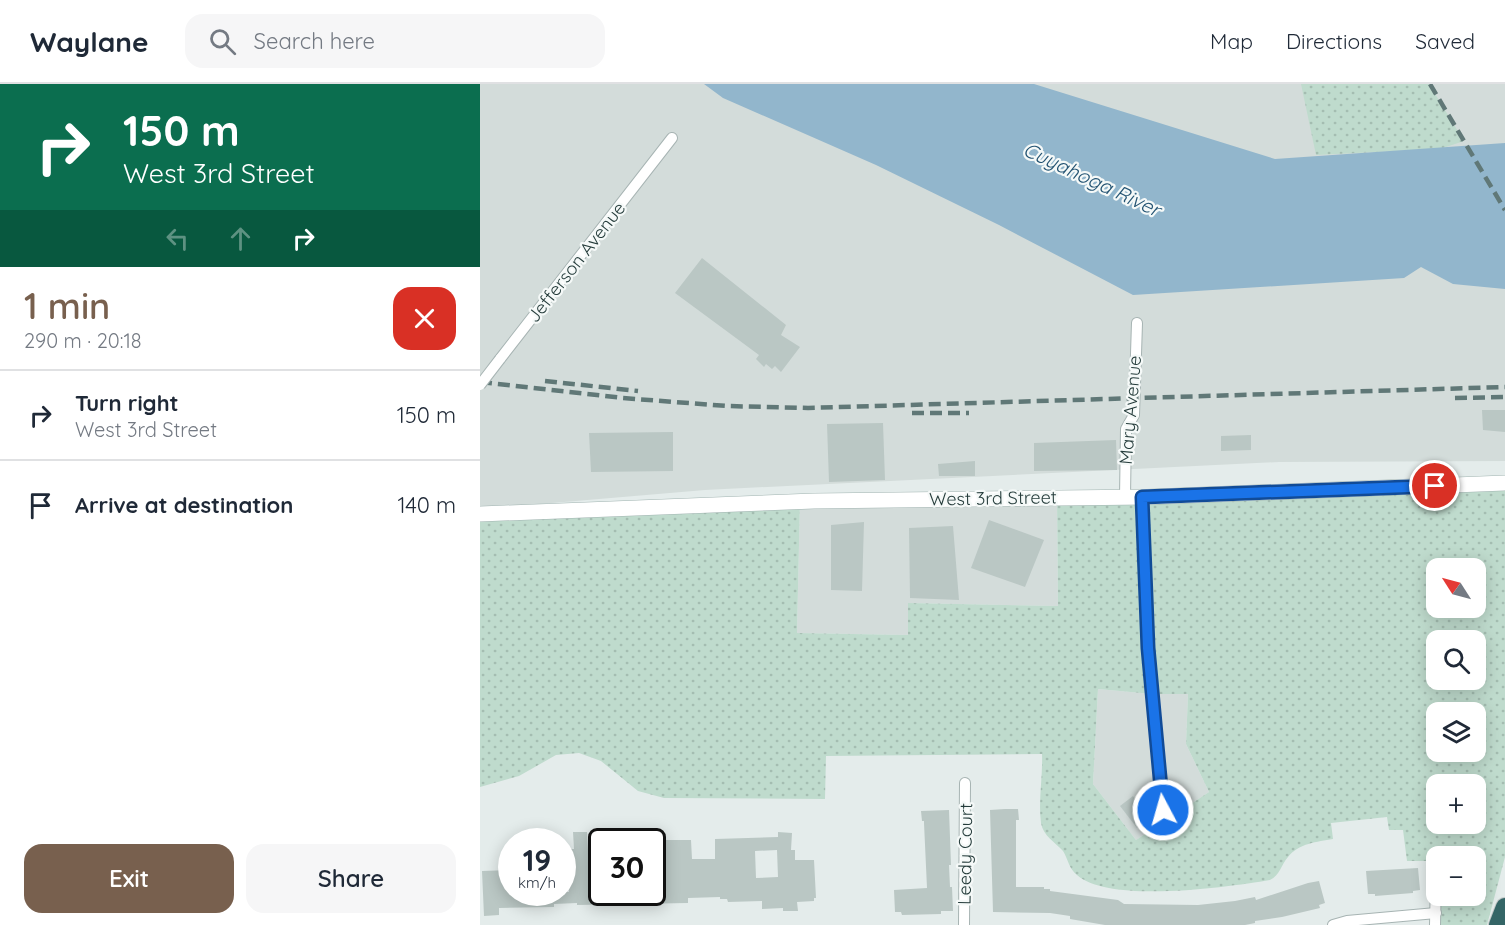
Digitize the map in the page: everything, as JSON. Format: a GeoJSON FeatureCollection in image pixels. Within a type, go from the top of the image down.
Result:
{"type":"FeatureCollection","features":[{"type":"Feature","properties":{"kind":"highway"},"geometry":{"type":"LineString","coordinates":[[1498,925],[1505,907]]}},
{"type":"Feature","properties":{"kind":"street","name":"Jefferson Avenue"},"geometry":{"type":"LineString","coordinates":[[480,386],[672,138]]}},
{"type":"Feature","properties":{"kind":"street","name":"Mary Avenue"},"geometry":{"type":"LineString","coordinates":[[1125,497],[1126,429],[1134,415],[1137,323]]}},
{"type":"Feature","properties":{"kind":"street","name":"West 3rd Street"},"geometry":{"type":"LineString","coordinates":[[480,514],[807,501],[1142,497],[1505,483]]}},
{"type":"Feature","properties":{"kind":"street"},"geometry":{"type":"LineString","coordinates":[[1142,497],[1148,648],[1163,810]]}},
{"type":"Feature","properties":{"kind":"street","name":"Leedy Court"},"geometry":{"type":"LineString","coordinates":[[964,925],[965,783]]}},
{"type":"Feature","properties":{"kind":"street"},"geometry":{"type":"LineString","coordinates":[[1435,925],[1436,906]]}},
{"type":"Feature","properties":{"kind":"street"},"geometry":{"type":"LineString","coordinates":[[1333,925],[1347,921],[1436,913]]}},
{"type":"Feature","properties":{"kind":"shaded area"},"geometry":{"type":"Polygon","coordinates":[[[480,84],[1505,84],[1505,461],[1279,462],[705,490],[480,509],[480,84]]]}},
{"type":"Feature","properties":{"kind":"shaded area"},"geometry":{"type":"Polygon","coordinates":[[[1057,498],[1058,606],[908,603],[909,635],[797,633],[800,501],[1057,498]]]}},
{"type":"Feature","properties":{"kind":"shaded area"},"geometry":{"type":"Polygon","coordinates":[[[1098,689],[1152,694],[1188,694],[1186,744],[1209,792],[1136,840],[1093,784],[1098,689]]]}},
{"type":"Feature","properties":{"kind":"green space"},"geometry":{"type":"Polygon","coordinates":[[[1301,84],[1429,84],[1464,141],[1440,149],[1316,155],[1301,84]]]}},
{"type":"Feature","properties":{"kind":"green space"},"geometry":{"type":"Polygon","coordinates":[[[1505,483],[1505,857],[1487,925],[1435,925],[1436,906],[1486,906],[1486,846],[1426,846],[1426,861],[1407,861],[1403,830],[1389,830],[1387,817],[1331,823],[1333,839],[1309,844],[1292,852],[1278,873],[1270,880],[1170,891],[1115,889],[1093,884],[1074,873],[1063,851],[1042,828],[1040,806],[1042,754],[826,756],[825,799],[664,798],[638,791],[601,761],[579,753],[556,755],[519,776],[480,787],[480,514],[800,501],[797,633],[908,635],[908,603],[1058,606],[1057,498],[1505,483]],[[1098,689],[1093,784],[1136,840],[1209,792],[1186,744],[1188,694],[1152,694],[1098,689]]]}},
{"type":"Feature","properties":{"kind":"water","name":"Cuyahoga River"},"geometry":{"type":"Polygon","coordinates":[[[704,84],[1034,84],[1275,159],[1505,143],[1505,289],[1453,284],[1421,267],[1404,278],[1133,295],[999,225],[876,165],[723,98],[704,84]]]}},
{"type":"Feature","properties":{"kind":"building"},"geometry":{"type":"Polygon","coordinates":[[[702,258],[786,325],[781,335],[800,347],[781,372],[775,366],[772,369],[766,364],[764,367],[756,359],[759,355],[675,293],[702,258]]]}},
{"type":"Feature","properties":{"kind":"building"},"geometry":{"type":"Polygon","coordinates":[[[1482,410],[1505,410],[1505,432],[1483,430],[1482,410]]]}},
{"type":"Feature","properties":{"kind":"building"},"geometry":{"type":"Polygon","coordinates":[[[883,423],[885,480],[829,482],[827,424],[883,423]]]}},
{"type":"Feature","properties":{"kind":"building"},"geometry":{"type":"Polygon","coordinates":[[[673,432],[673,471],[591,472],[589,433],[673,432]]]}},
{"type":"Feature","properties":{"kind":"building"},"geometry":{"type":"Polygon","coordinates":[[[1251,435],[1251,450],[1221,451],[1221,436],[1251,435]]]}},
{"type":"Feature","properties":{"kind":"building"},"geometry":{"type":"Polygon","coordinates":[[[1116,440],[1117,470],[1034,471],[1034,443],[1116,440]]]}},
{"type":"Feature","properties":{"kind":"building"},"geometry":{"type":"Polygon","coordinates":[[[975,461],[975,476],[939,476],[938,464],[975,461]]]}},
{"type":"Feature","properties":{"kind":"building"},"geometry":{"type":"Polygon","coordinates":[[[989,520],[1044,540],[1025,587],[971,568],[989,520]]]}},
{"type":"Feature","properties":{"kind":"building"},"geometry":{"type":"Polygon","coordinates":[[[864,522],[862,591],[831,590],[831,525],[864,522]]]}},
{"type":"Feature","properties":{"kind":"building"},"geometry":{"type":"Polygon","coordinates":[[[953,526],[959,600],[910,598],[909,528],[953,526]]]}},
{"type":"Feature","properties":{"kind":"building"},"geometry":{"type":"Polygon","coordinates":[[[1133,796],[1149,819],[1137,828],[1120,806],[1133,796]]]}},
{"type":"Feature","properties":{"kind":"building"},"geometry":{"type":"Polygon","coordinates":[[[1018,809],[1016,887],[1044,887],[1050,891],[1118,900],[1124,904],[1198,905],[1255,897],[1256,900],[1319,881],[1325,903],[1319,905],[1320,908],[1245,925],[1105,925],[1050,913],[993,912],[990,810],[1018,809]]]}},
{"type":"Feature","properties":{"kind":"building"},"geometry":{"type":"Polygon","coordinates":[[[949,810],[951,865],[949,865],[953,911],[941,911],[941,914],[902,915],[901,912],[895,912],[894,890],[927,888],[924,821],[922,821],[921,811],[949,810]]]}},
{"type":"Feature","properties":{"kind":"building"},"geometry":{"type":"Polygon","coordinates":[[[576,832],[587,832],[588,905],[577,905],[576,832]]]}},
{"type":"Feature","properties":{"kind":"building"},"geometry":{"type":"Polygon","coordinates":[[[778,832],[792,833],[791,850],[795,850],[795,860],[814,860],[816,898],[814,901],[797,902],[798,911],[783,911],[783,908],[762,909],[762,901],[728,902],[727,899],[720,899],[720,897],[688,898],[688,903],[666,903],[666,840],[691,840],[692,859],[715,859],[715,839],[778,837],[778,832]],[[777,850],[755,851],[756,878],[778,877],[777,850]]]}},
{"type":"Feature","properties":{"kind":"building"},"geometry":{"type":"Polygon","coordinates":[[[1418,868],[1420,890],[1413,891],[1413,893],[1375,896],[1375,894],[1368,894],[1366,871],[1418,868]]]}},
{"type":"Feature","properties":{"kind":"building"},"geometry":{"type":"Polygon","coordinates":[[[498,870],[498,906],[554,907],[499,908],[499,915],[484,916],[482,871],[498,870]]]}},
{"type":"Feature","properties":{"kind":"railway"},"geometry":{"type":"LineString","coordinates":[[1430,84],[1505,210]]}},
{"type":"Feature","properties":{"kind":"railway"},"geometry":{"type":"LineString","coordinates":[[545,381],[638,391]]}},
{"type":"Feature","properties":{"kind":"railway"},"geometry":{"type":"LineString","coordinates":[[480,382],[623,398],[727,406],[808,408],[1505,387]]}},
{"type":"Feature","properties":{"kind":"railway"},"geometry":{"type":"LineString","coordinates":[[1455,398],[1505,397]]}},
{"type":"Feature","properties":{"kind":"railway"},"geometry":{"type":"LineString","coordinates":[[912,413],[969,413]]}},
{"type":"Feature","properties":{"kind":"route"},"geometry":{"type":"LineString","coordinates":[[1163,810],[1148,648],[1142,497],[1435,486]]}}]}
